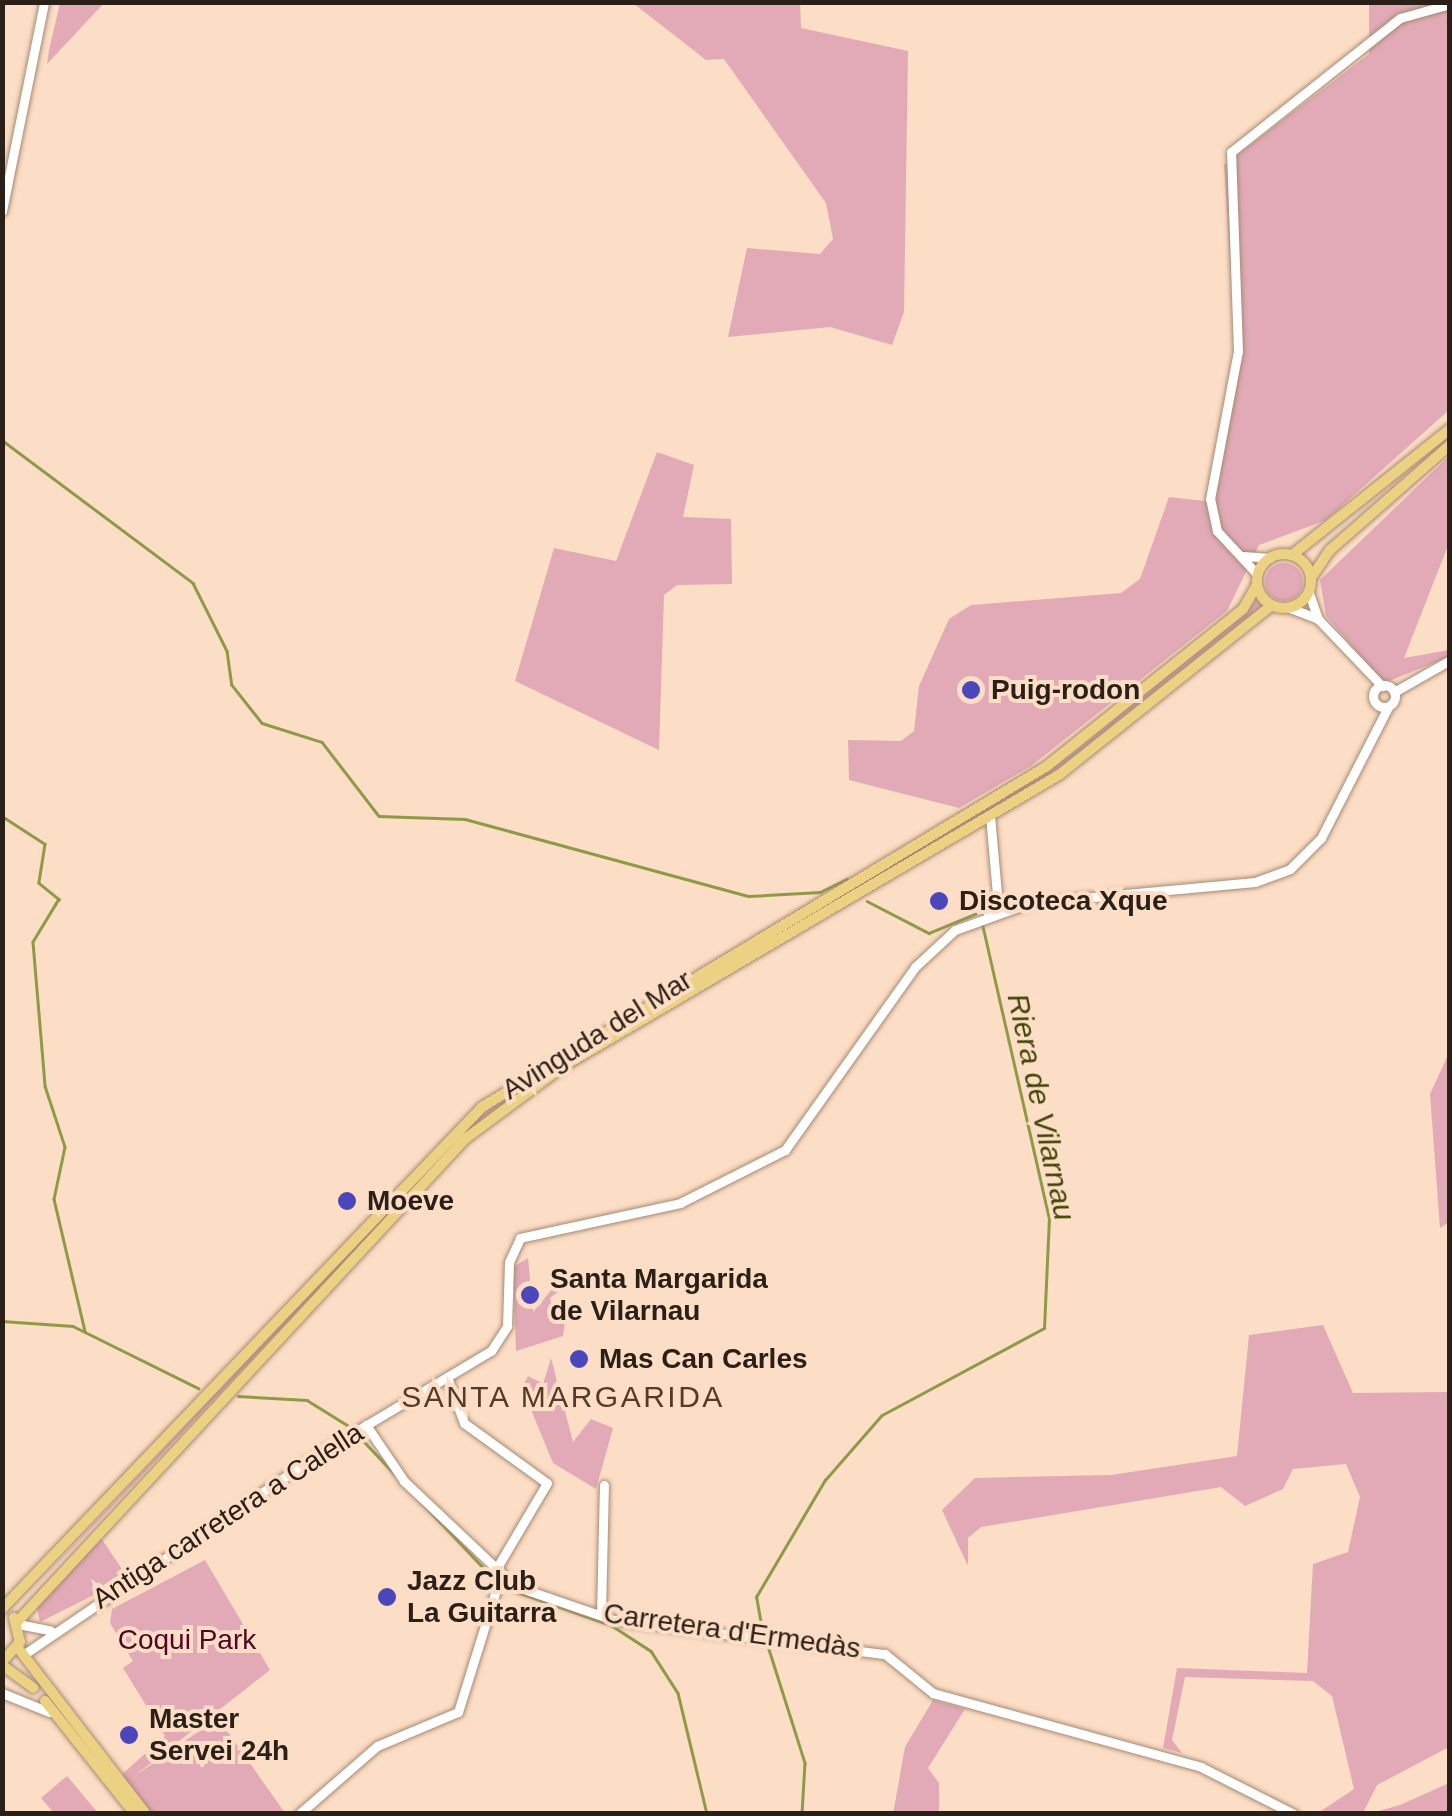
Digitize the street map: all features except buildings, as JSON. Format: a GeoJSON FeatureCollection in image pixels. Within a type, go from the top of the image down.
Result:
{"type":"FeatureCollection","features":[{"type":"Feature","properties":{"kind":"main road"},"geometry":{"type":"LineString","coordinates":[[1450,428],[1292,555],[1270,558],[1257,579],[1271,606],[1290,608],[1309,593],[1311,578],[1330,550],[1450,445]]}},
{"type":"Feature","properties":{"kind":"main road"},"geometry":{"type":"LineString","coordinates":[[1292,555],[1311,578]]}},
{"type":"Feature","properties":{"kind":"main road","name":"Avinguda del Mar"},"geometry":{"type":"LineString","coordinates":[[2,1609],[25,1592],[384,1200],[482,1107],[1048,766],[1243,609],[1257,579]]}},
{"type":"Feature","properties":{"kind":"main road","name":"Avinguda del Mar"},"geometry":{"type":"LineString","coordinates":[[17,1623],[466,1139],[562,1067],[990,815],[1102,744],[1271,606]]}},
{"type":"Feature","properties":{"kind":"main road"},"geometry":{"type":"LineString","coordinates":[[2,1609],[17,1623],[22,1649],[146,1814]]}},
{"type":"Feature","properties":{"kind":"main road"},"geometry":{"type":"LineString","coordinates":[[22,1649],[2,1664],[59,1721],[134,1814]]}},
{"type":"Feature","properties":{"kind":"street"},"geometry":{"type":"LineString","coordinates":[[2,210],[44,2]]}},
{"type":"Feature","properties":{"kind":"street"},"geometry":{"type":"LineString","coordinates":[[1257,579],[1216,531],[1210,499],[1238,350],[1231,152],[1390,25],[1450,4]]}},
{"type":"Feature","properties":{"kind":"street"},"geometry":{"type":"LineString","coordinates":[[1241,556],[1270,558]]}},
{"type":"Feature","properties":{"kind":"street"},"geometry":{"type":"LineString","coordinates":[[1309,593],[1318,620],[1378,689],[1388,707]]}},
{"type":"Feature","properties":{"kind":"street"},"geometry":{"type":"LineString","coordinates":[[1290,608],[1318,620]]}},
{"type":"Feature","properties":{"kind":"street"},"geometry":{"type":"LineString","coordinates":[[1378,689],[1394,692],[1450,660]]}},
{"type":"Feature","properties":{"kind":"street","name":"Antiga carretera a Calella"},"geometry":{"type":"LineString","coordinates":[[22,1649],[347,1436],[499,1343],[520,1238],[680,1203],[776,1156],[922,958],[986,915],[1014,906],[1256,882],[1290,869],[1320,838],[1394,692]]}},
{"type":"Feature","properties":{"kind":"street"},"geometry":{"type":"LineString","coordinates":[[986,915],[997,894],[988,835],[990,815]]}},
{"type":"Feature","properties":{"kind":"street"},"geometry":{"type":"LineString","coordinates":[[963,831],[988,835]]}},
{"type":"Feature","properties":{"kind":"street"},"geometry":{"type":"LineString","coordinates":[[997,894],[1014,906]]}},
{"type":"Feature","properties":{"kind":"street"},"geometry":{"type":"LineString","coordinates":[[299,1814],[388,1739],[458,1712],[498,1574],[547,1484],[464,1424],[447,1377]]}},
{"type":"Feature","properties":{"kind":"street","name":"Carretera d'Ermedàs"},"geometry":{"type":"LineString","coordinates":[[364,1426],[404,1481],[498,1574],[601,1615],[885,1654],[933,1693],[1201,1766],[1294,1814]]}},
{"type":"Feature","properties":{"kind":"street"},"geometry":{"type":"LineString","coordinates":[[601,1615],[604,1485]]}},
{"type":"Feature","properties":{"kind":"street"},"geometry":{"type":"LineString","coordinates":[[17,1623],[53,1629]]}},
{"type":"Feature","properties":{"kind":"street"},"geometry":{"type":"LineString","coordinates":[[2,1693],[35,1701],[59,1721]]}},
{"type":"Feature","properties":{"kind":"green space"},"geometry":{"type":"Polygon","coordinates":[[[60,3],[104,3],[47,64],[49,50],[60,3]]]}},
{"type":"Feature","properties":{"kind":"green space"},"geometry":{"type":"Polygon","coordinates":[[[633,3],[800,3],[801,28],[908,51],[904,312],[892,345],[830,327],[728,337],[747,248],[820,254],[833,239],[826,203],[724,59],[706,60],[633,3]]]}},
{"type":"Feature","properties":{"kind":"green space"},"geometry":{"type":"Polygon","coordinates":[[[1369,3],[1449,3],[1449,410],[1326,520],[1259,545],[1227,611],[1031,766],[959,808],[849,780],[848,740],[901,741],[914,731],[919,686],[949,619],[971,605],[1121,593],[1140,579],[1169,497],[1205,501],[1236,356],[1224,165],[1369,54],[1369,3]]]}},
{"type":"Feature","properties":{"kind":"green space"},"geometry":{"type":"Polygon","coordinates":[[[657,452],[694,465],[683,517],[731,519],[732,584],[677,585],[664,595],[659,750],[515,681],[554,548],[616,561],[657,452]]]}},
{"type":"Feature","properties":{"kind":"green space"},"geometry":{"type":"Polygon","coordinates":[[[1449,456],[1449,543],[1404,658],[1449,650],[1449,657],[1384,683],[1326,616],[1320,580],[1449,456]]]}},
{"type":"Feature","properties":{"kind":"green space"},"geometry":{"type":"Polygon","coordinates":[[[1284,563],[1297,569],[1303,582],[1297,595],[1284,601],[1271,595],[1265,582],[1271,569],[1284,563]]]}},
{"type":"Feature","properties":{"kind":"green space"},"geometry":{"type":"Polygon","coordinates":[[[1257,600],[1264,607],[1077,757],[469,1131],[19,1604],[464,1129],[518,1088],[1075,752],[1257,600]]]}},
{"type":"Feature","properties":{"kind":"green space"},"geometry":{"type":"Polygon","coordinates":[[[1449,1053],[1449,1222],[1440,1228],[1430,1094],[1449,1053]]]}},
{"type":"Feature","properties":{"kind":"green space"},"geometry":{"type":"Polygon","coordinates":[[[528,1258],[533,1312],[559,1281],[582,1273],[550,1298],[555,1318],[566,1314],[563,1336],[516,1351],[513,1267],[528,1258]]]}},
{"type":"Feature","properties":{"kind":"green space"},"geometry":{"type":"Polygon","coordinates":[[[1323,1325],[1353,1393],[1449,1392],[1449,1747],[1377,1785],[1363,1813],[1318,1813],[1354,1789],[1332,1696],[1313,1681],[1185,1677],[1172,1740],[1182,1753],[1163,1748],[1177,1668],[1307,1673],[1313,1564],[1348,1552],[1360,1497],[1346,1464],[1293,1469],[1283,1489],[1245,1506],[1221,1487],[981,1527],[968,1538],[968,1566],[942,1510],[975,1478],[1111,1475],[1237,1456],[1249,1335],[1323,1325]]]}},
{"type":"Feature","properties":{"kind":"green space"},"geometry":{"type":"Polygon","coordinates":[[[551,1358],[573,1442],[591,1419],[613,1428],[596,1489],[553,1463],[522,1388],[528,1376],[543,1384],[551,1358]]]}},
{"type":"Feature","properties":{"kind":"green space"},"geometry":{"type":"Polygon","coordinates":[[[101,1538],[128,1578],[40,1622],[37,1607],[101,1538]]]}},
{"type":"Feature","properties":{"kind":"green space","name":"Coqui Park"},"geometry":{"type":"Polygon","coordinates":[[[205,1560],[270,1670],[133,1777],[218,1718],[285,1813],[151,1813],[120,1776],[165,1736],[123,1668],[133,1661],[110,1623],[112,1609],[205,1560]]]}},
{"type":"Feature","properties":{"kind":"green space"},"geometry":{"type":"Polygon","coordinates":[[[933,1700],[965,1709],[928,1768],[939,1783],[939,1813],[893,1814],[905,1747],[933,1700]]]}},
{"type":"Feature","properties":{"kind":"green space"},"geometry":{"type":"Polygon","coordinates":[[[67,1776],[98,1813],[54,1813],[41,1798],[67,1776]]]}},
{"type":"Feature","properties":{"kind":"green space"},"geometry":{"type":"Polygon","coordinates":[[[1449,1783],[1449,1813],[1372,1813],[1400,1805],[1449,1783]]]}},
{"type":"Feature","properties":{"kind":"waterway"},"geometry":{"type":"LineString","coordinates":[[2,440],[193,583],[227,651],[232,685],[262,723],[322,742],[379,816],[465,819],[749,896],[820,892],[847,879]]}},
{"type":"Feature","properties":{"kind":"waterway"},"geometry":{"type":"LineString","coordinates":[[2,816],[45,844],[39,883],[59,899],[33,942],[45,1086],[65,1147],[54,1199],[85,1331]]}},
{"type":"Feature","properties":{"kind":"waterway","name":"Riera de Vilarnau"},"geometry":{"type":"LineString","coordinates":[[867,901],[929,933],[975,914]]}},
{"type":"Feature","properties":{"kind":"waterway","name":"Riera de Vilarnau"},"geometry":{"type":"LineString","coordinates":[[763,1636],[756,1597],[825,1480],[882,1415],[1044,1328],[1049,1219],[982,925]]}},
{"type":"Feature","properties":{"kind":"waterway"},"geometry":{"type":"LineString","coordinates":[[2,1321],[73,1326],[198,1388]]}},
{"type":"Feature","properties":{"kind":"waterway"},"geometry":{"type":"LineString","coordinates":[[238,1396],[307,1400],[352,1428]]}},
{"type":"Feature","properties":{"kind":"waterway"},"geometry":{"type":"LineString","coordinates":[[357,1434],[494,1579]]}},
{"type":"Feature","properties":{"kind":"waterway"},"geometry":{"type":"LineString","coordinates":[[503,1587],[611,1625],[651,1651],[678,1693],[707,1814]]}},
{"type":"Feature","properties":{"kind":"waterway","name":"Riera de Vilarnau"},"geometry":{"type":"LineString","coordinates":[[767,1643],[805,1763],[802,1814]]}},
{"type":"Feature","properties":{"kind":"place","name":"Puig-rodon"},"geometry":{"type":"Point","coordinates":[971,690]}},
{"type":"Feature","properties":{"kind":"place","name":"Discoteca Xque"},"geometry":{"type":"Point","coordinates":[939,901]}},
{"type":"Feature","properties":{"kind":"place","name":"Moeve"},"geometry":{"type":"Point","coordinates":[347,1201]}},
{"type":"Feature","properties":{"kind":"place","name":"Santa Margarida de Vilarnau"},"geometry":{"type":"Point","coordinates":[530,1295]}},
{"type":"Feature","properties":{"kind":"place","name":"Mas Can Carles"},"geometry":{"type":"Point","coordinates":[579,1359]}},
{"type":"Feature","properties":{"kind":"place","name":"Jazz Club La Guitarra"},"geometry":{"type":"Point","coordinates":[387,1597]}},
{"type":"Feature","properties":{"kind":"place","name":"Master Servei 24h"},"geometry":{"type":"Point","coordinates":[129,1735]}},
{"type":"Feature","properties":{"kind":"district","name":"SANTA MARGARIDA"},"geometry":{"type":"Point","coordinates":[563,1397]}}]}
